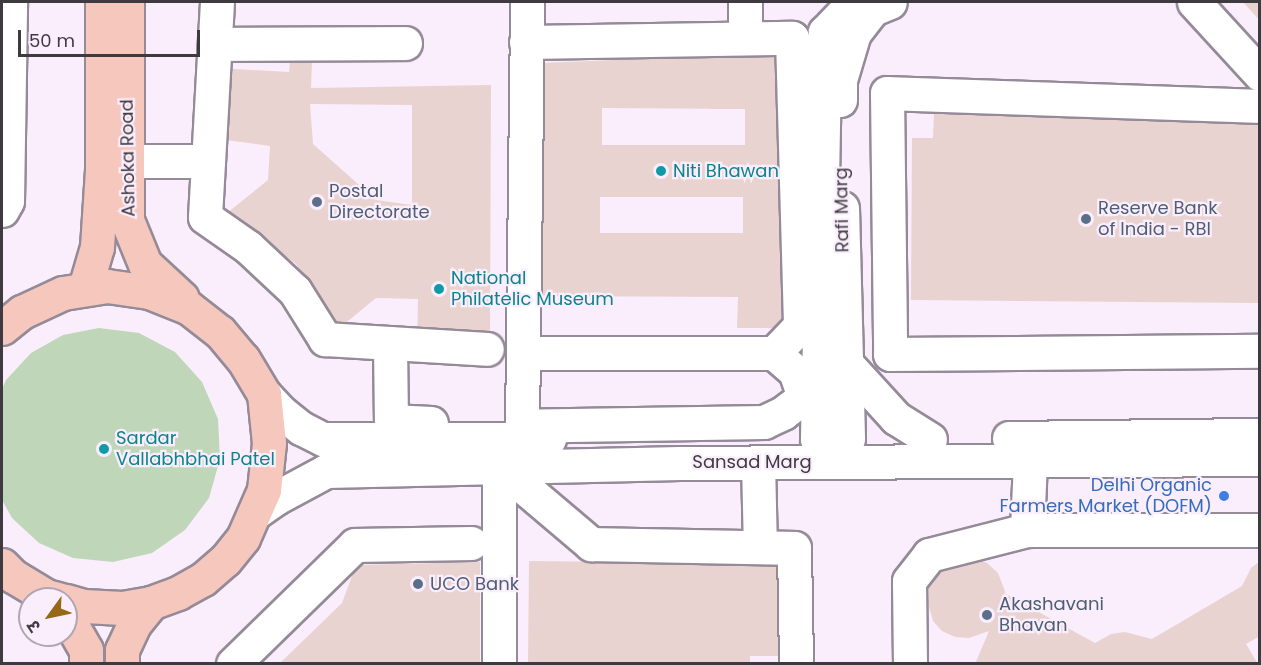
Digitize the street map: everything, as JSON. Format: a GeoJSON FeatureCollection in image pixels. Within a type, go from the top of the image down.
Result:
{"type":"FeatureCollection","features":[{"type":"Feature","properties":{"kind":"main road","name":"Ashoka Road"},"geometry":{"type":"LineString","coordinates":[[85,288],[97,247],[102,169],[102,2]]}},
{"type":"Feature","properties":{"kind":"main road","name":"Ashoka Road"},"geometry":{"type":"LineString","coordinates":[[127,2],[127,220],[145,264],[207,320]]}},
{"type":"Feature","properties":{"kind":"main road"},"geometry":{"type":"LineString","coordinates":[[2,328],[42,301],[85,288],[107,286],[149,292],[170,298],[207,320],[232,345],[264,394],[269,443],[268,466],[256,512],[243,538],[225,560],[208,575],[178,593],[151,603],[122,608],[78,605]]}},
{"type":"Feature","properties":{"kind":"main road"},"geometry":{"type":"LineString","coordinates":[[2,565],[13,576],[32,587]]}},
{"type":"Feature","properties":{"kind":"main road"},"geometry":{"type":"LineString","coordinates":[[122,663],[122,650],[134,624],[151,603]]}},
{"type":"Feature","properties":{"kind":"main road"},"geometry":{"type":"LineString","coordinates":[[78,637],[86,650],[86,663]]}},
{"type":"Feature","properties":{"kind":"street"},"geometry":{"type":"LineString","coordinates":[[2,210],[7,201],[10,2]]}},
{"type":"Feature","properties":{"kind":"street"},"geometry":{"type":"LineString","coordinates":[[217,2],[205,217],[248,247],[295,291],[325,339],[487,349]]}},
{"type":"Feature","properties":{"kind":"street"},"geometry":{"type":"LineString","coordinates":[[522,426],[527,2]]}},
{"type":"Feature","properties":{"kind":"street"},"geometry":{"type":"LineString","coordinates":[[745,2],[746,39]]}},
{"type":"Feature","properties":{"kind":"street","name":"Rafi Marg"},"geometry":{"type":"LineString","coordinates":[[830,446],[825,32],[854,2]]}},
{"type":"Feature","properties":{"kind":"street","name":"Rafi Marg"},"geometry":{"type":"LineString","coordinates":[[830,446],[845,362],[840,80],[854,33],[873,9],[890,2]]}},
{"type":"Feature","properties":{"kind":"street"},"geometry":{"type":"LineString","coordinates":[[1194,2],[1260,74]]}},
{"type":"Feature","properties":{"kind":"street"},"geometry":{"type":"LineString","coordinates":[[526,42],[792,38],[800,326],[774,353]]}},
{"type":"Feature","properties":{"kind":"street"},"geometry":{"type":"LineString","coordinates":[[215,44],[405,43]]}},
{"type":"Feature","properties":{"kind":"street"},"geometry":{"type":"LineString","coordinates":[[1260,106],[887,93],[890,354],[1260,351]]}},
{"type":"Feature","properties":{"kind":"street"},"geometry":{"type":"LineString","coordinates":[[127,160],[208,161]]}},
{"type":"Feature","properties":{"kind":"street"},"geometry":{"type":"LineString","coordinates":[[390,343],[391,422],[522,426],[765,422],[783,413],[804,397],[795,371],[774,353],[523,353]]}},
{"type":"Feature","properties":{"kind":"street"},"geometry":{"type":"LineString","coordinates":[[845,362],[896,418],[930,439]]}},
{"type":"Feature","properties":{"kind":"street","name":"Sansad Marg"},"geometry":{"type":"LineString","coordinates":[[264,394],[301,428],[323,439],[830,446],[1030,460],[1260,459]]}},
{"type":"Feature","properties":{"kind":"street","name":"Sansad Marg"},"geometry":{"type":"LineString","coordinates":[[256,512],[276,498],[326,471],[758,462],[830,446],[930,439],[1260,435]]}},
{"type":"Feature","properties":{"kind":"street"},"geometry":{"type":"LineString","coordinates":[[1027,530],[1030,460]]}},
{"type":"Feature","properties":{"kind":"street"},"geometry":{"type":"LineString","coordinates":[[758,462],[760,548]]}},
{"type":"Feature","properties":{"kind":"street"},"geometry":{"type":"LineString","coordinates":[[499,466],[591,544],[794,548],[796,663]]}},
{"type":"Feature","properties":{"kind":"street"},"geometry":{"type":"LineString","coordinates":[[499,466],[499,663]]}},
{"type":"Feature","properties":{"kind":"street"},"geometry":{"type":"LineString","coordinates":[[910,663],[909,581],[929,555],[1027,530],[1260,530]]}},
{"type":"Feature","properties":{"kind":"street"},"geometry":{"type":"LineString","coordinates":[[233,663],[356,545],[471,543]]}},
{"type":"Feature","properties":{"kind":"green space"},"geometry":{"type":"Polygon","coordinates":[[[99,328],[139,333],[175,352],[202,382],[218,419],[220,459],[209,498],[185,530],[152,553],[113,562],[73,558],[39,543],[12,518],[2,500],[2,389],[6,380],[31,353],[63,335],[99,328]]]}},
{"type":"Feature","properties":{"kind":"building"},"geometry":{"type":"Polygon","coordinates":[[[1243,2],[1260,2],[1260,21],[1243,2]]]}},
{"type":"Feature","properties":{"kind":"building","name":"Niti Bhawan"},"geometry":{"type":"Polygon","coordinates":[[[783,53],[782,328],[737,328],[738,297],[536,296],[541,63],[783,53]],[[602,108],[602,145],[745,145],[745,109],[602,108]],[[600,197],[600,233],[743,233],[743,197],[600,197]]]}},
{"type":"Feature","properties":{"kind":"building","name":"Postal Directorate"},"geometry":{"type":"Polygon","coordinates":[[[290,61],[312,61],[311,88],[491,85],[490,345],[417,343],[418,299],[376,298],[337,330],[296,264],[227,213],[268,180],[270,146],[219,139],[218,68],[289,72],[290,61]],[[310,104],[313,144],[376,200],[412,205],[412,105],[310,104]]]}},
{"type":"Feature","properties":{"kind":"building","name":"Reserve Bank of India - RBI"},"geometry":{"type":"Polygon","coordinates":[[[934,113],[1260,116],[1260,303],[911,300],[912,138],[933,138],[934,113]]]}},
{"type":"Feature","properties":{"kind":"building","name":"Akashavani Bhavan"},"geometry":{"type":"Polygon","coordinates":[[[975,558],[987,563],[998,573],[1006,594],[1095,643],[1111,634],[1125,632],[1152,639],[1242,586],[1251,568],[1260,561],[1260,636],[1246,644],[1258,664],[975,664],[989,631],[969,638],[955,637],[942,631],[933,621],[926,596],[929,582],[936,570],[975,558]]]}},
{"type":"Feature","properties":{"kind":"building"},"geometry":{"type":"Polygon","coordinates":[[[529,561],[789,564],[788,656],[750,656],[750,664],[528,664],[529,561]]]}},
{"type":"Feature","properties":{"kind":"building"},"geometry":{"type":"Polygon","coordinates":[[[480,562],[480,664],[279,664],[342,603],[356,565],[480,562]]]}},
{"type":"Feature","properties":{"kind":"place","name":"Niti Bhawan"},"geometry":{"type":"Point","coordinates":[661,171]}},
{"type":"Feature","properties":{"kind":"place","name":"Postal Directorate"},"geometry":{"type":"Point","coordinates":[317,202]}},
{"type":"Feature","properties":{"kind":"place","name":"Reserve Bank of India - RBI"},"geometry":{"type":"Point","coordinates":[1086,219]}},
{"type":"Feature","properties":{"kind":"place","name":"National Philatelic Museum"},"geometry":{"type":"Point","coordinates":[439,289]}},
{"type":"Feature","properties":{"kind":"place","name":"Sardar Vallabhbhai Patel"},"geometry":{"type":"Point","coordinates":[104,449]}},
{"type":"Feature","properties":{"kind":"place","name":"Delhi Organic Farmers Market (DOFM)"},"geometry":{"type":"Point","coordinates":[1224,496]}},
{"type":"Feature","properties":{"kind":"place","name":"UCO Bank"},"geometry":{"type":"Point","coordinates":[418,584]}},
{"type":"Feature","properties":{"kind":"place","name":"Akashavani Bhavan"},"geometry":{"type":"Point","coordinates":[987,615]}}]}
